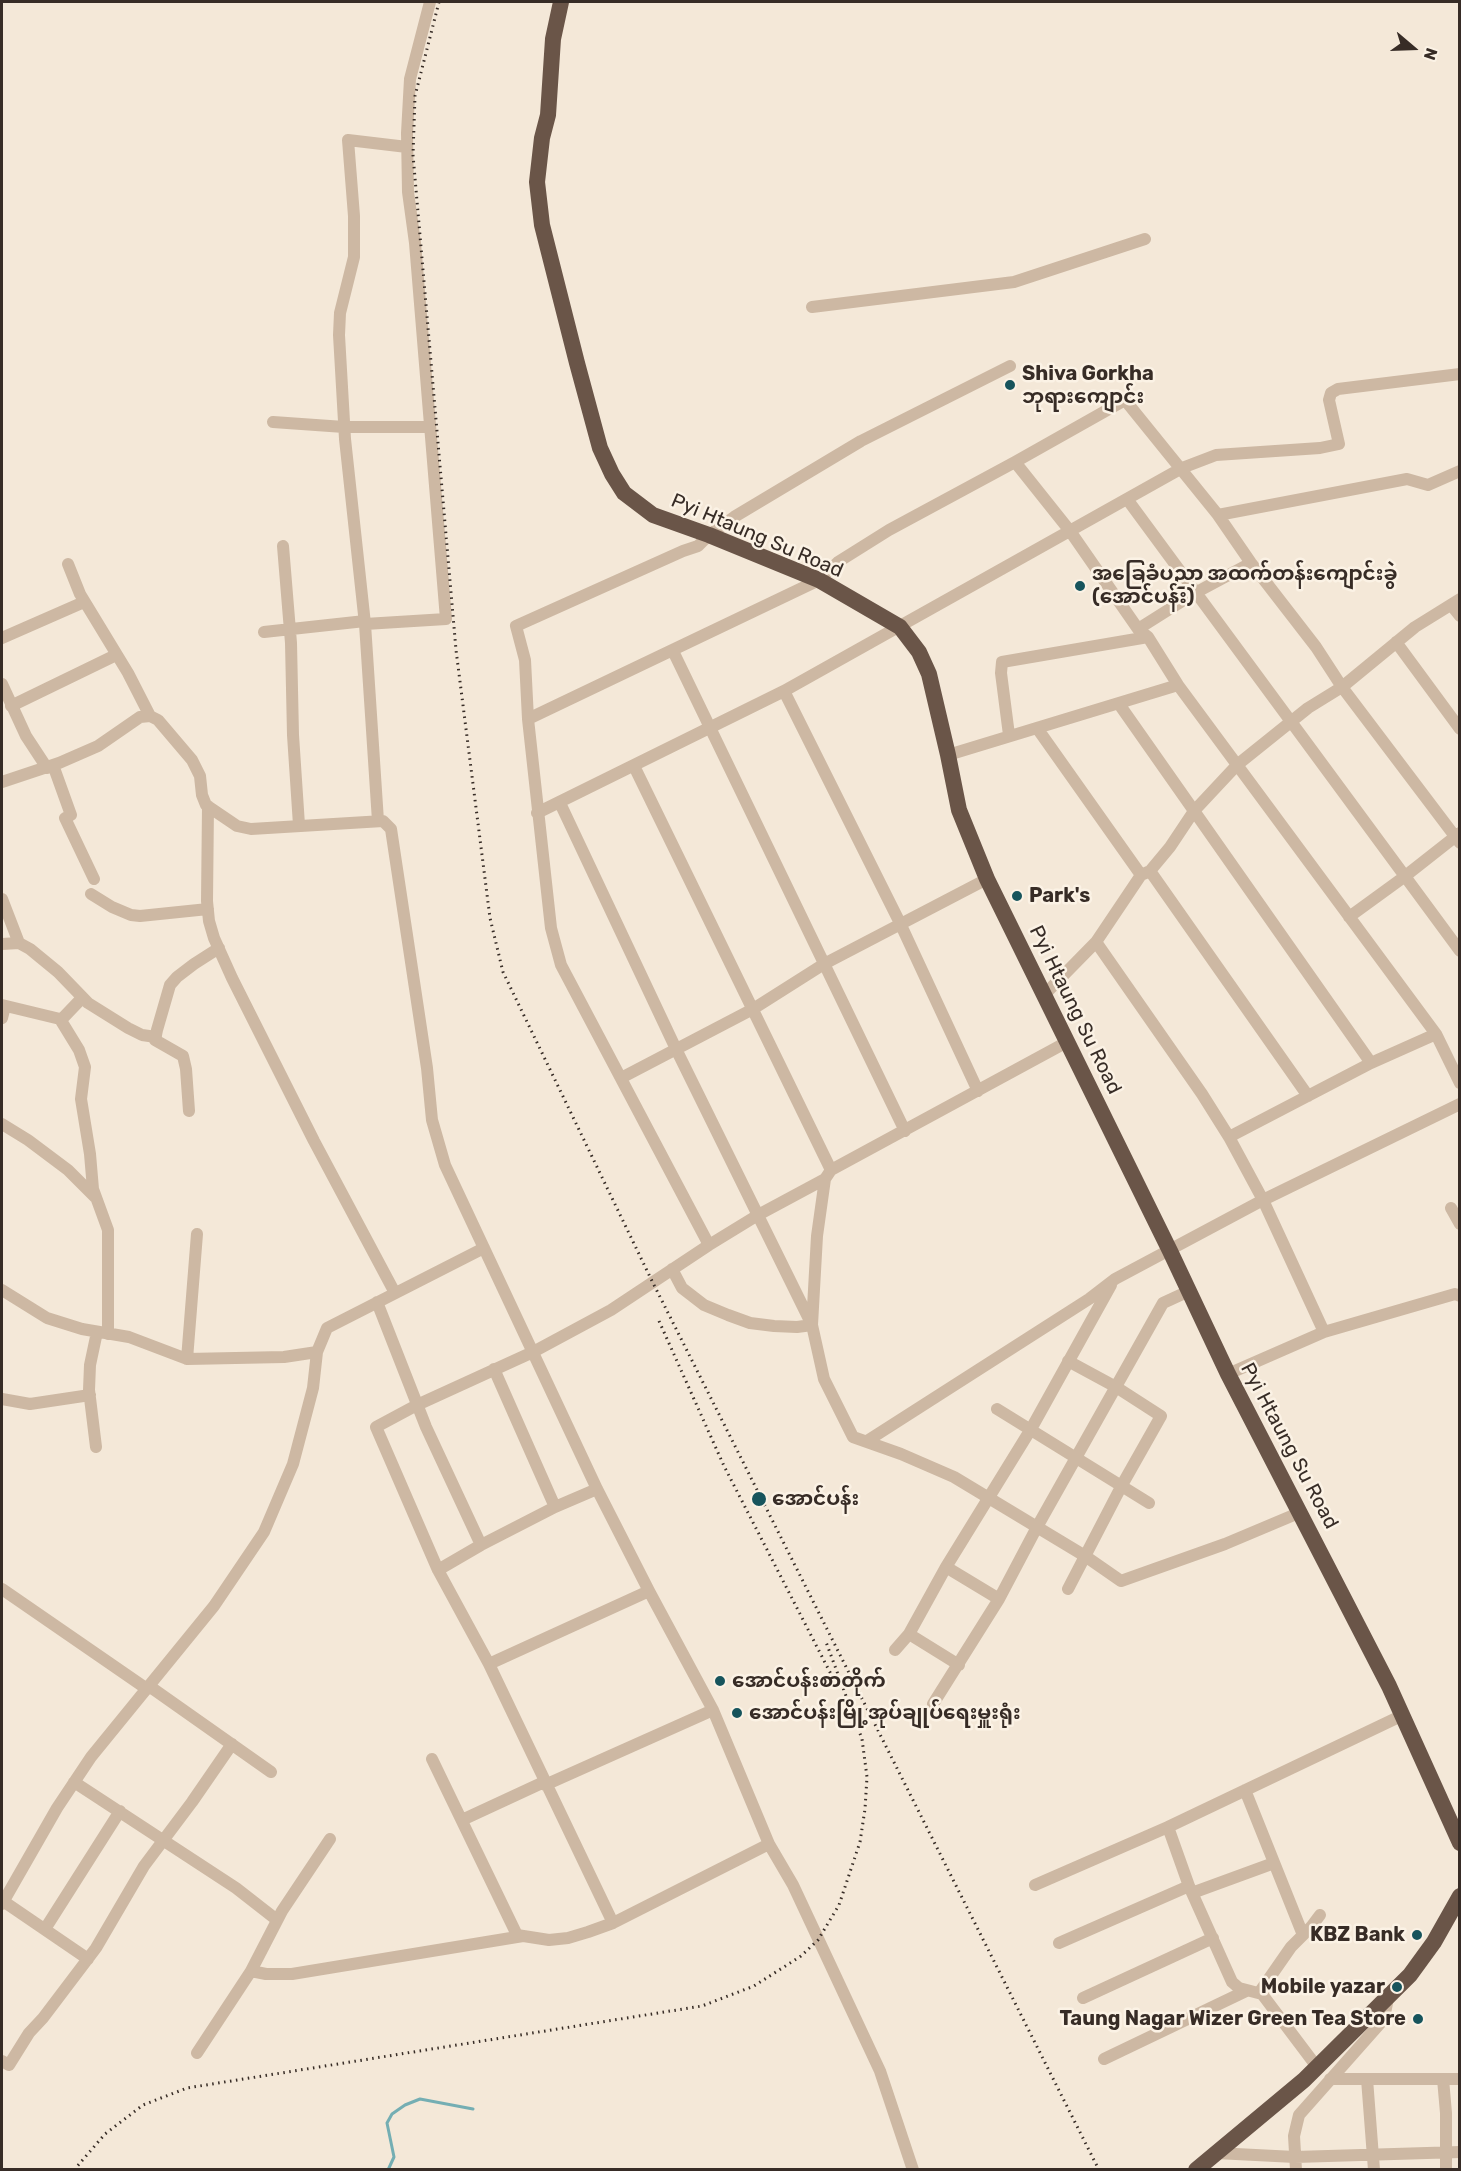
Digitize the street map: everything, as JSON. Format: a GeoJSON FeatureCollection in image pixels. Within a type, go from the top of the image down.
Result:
{"type":"FeatureCollection","features":[{"type":"Feature","properties":{"kind":"highway","name":"Pyi Htaung Su Road"},"geometry":{"type":"LineString","coordinates":[[561,2],[553,39],[548,115],[542,138],[537,182],[542,225],[600,448],[612,474],[624,493],[653,515],[819,580],[900,627],[919,652],[929,674],[959,810],[987,879],[1228,1374],[1301,1512],[1403,1715],[1460,1843]]}},
{"type":"Feature","properties":{"kind":"highway"},"geometry":{"type":"LineString","coordinates":[[1196,2169],[1317,2067],[1388,1998],[1422,1959],[1460,1896]]}},
{"type":"Feature","properties":{"kind":"street"},"geometry":{"type":"LineString","coordinates":[[264,632],[446,619],[415,243],[408,192],[410,79],[430,2]]}},
{"type":"Feature","properties":{"kind":"street"},"geometry":{"type":"LineString","coordinates":[[378,822],[365,623],[344,427],[339,335],[340,314],[354,257],[354,216],[348,140],[407,147]]}},
{"type":"Feature","properties":{"kind":"street"},"geometry":{"type":"LineString","coordinates":[[812,307],[1014,282],[1144,239]]}},
{"type":"Feature","properties":{"kind":"street"},"geometry":{"type":"LineString","coordinates":[[709,1245],[561,965],[551,928],[537,813],[525,660],[516,626],[698,546],[734,517],[861,441],[1010,366]]}},
{"type":"Feature","properties":{"kind":"street"},"geometry":{"type":"LineString","coordinates":[[537,813],[784,691],[1182,468],[1216,455],[1320,448],[1339,444],[1329,400],[1331,393],[1338,389],[1460,374]]}},
{"type":"Feature","properties":{"kind":"street"},"geometry":{"type":"LineString","coordinates":[[528,719],[819,580],[838,562],[889,530],[1125,400],[1218,515],[1251,563],[1316,647],[1342,687],[1458,837],[1349,916]]}},
{"type":"Feature","properties":{"kind":"street"},"geometry":{"type":"LineString","coordinates":[[273,422],[344,427],[430,427]]}},
{"type":"Feature","properties":{"kind":"street"},"geometry":{"type":"LineString","coordinates":[[1016,462],[1070,531],[1178,685],[1436,1034],[1460,1083]]}},
{"type":"Feature","properties":{"kind":"street"},"geometry":{"type":"LineString","coordinates":[[1218,515],[1407,479],[1428,485],[1460,471]]}},
{"type":"Feature","properties":{"kind":"street"},"geometry":{"type":"LineString","coordinates":[[1127,499],[1460,951]]}},
{"type":"Feature","properties":{"kind":"street"},"geometry":{"type":"LineString","coordinates":[[283,546],[289,630],[292,735],[299,825]]}},
{"type":"Feature","properties":{"kind":"street"},"geometry":{"type":"LineString","coordinates":[[1010,735],[1001,672],[1002,662],[1143,633],[1195,593],[1251,563]]}},
{"type":"Feature","properties":{"kind":"street"},"geometry":{"type":"LineString","coordinates":[[68,564],[84,602],[150,716]]}},
{"type":"Feature","properties":{"kind":"street"},"geometry":{"type":"LineString","coordinates":[[2,638],[84,602]]}},
{"type":"Feature","properties":{"kind":"street"},"geometry":{"type":"LineString","coordinates":[[1044,995],[1096,942],[1146,873],[1170,847],[1194,811],[1237,765],[1308,708],[1342,687],[1415,627],[1457,607]]}},
{"type":"Feature","properties":{"kind":"street"},"geometry":{"type":"LineString","coordinates":[[1396,642],[1460,729]]}},
{"type":"Feature","properties":{"kind":"street"},"geometry":{"type":"LineString","coordinates":[[673,651],[905,1131]]}},
{"type":"Feature","properties":{"kind":"street"},"geometry":{"type":"LineString","coordinates":[[11,706],[116,655]]}},
{"type":"Feature","properties":{"kind":"street"},"geometry":{"type":"LineString","coordinates":[[2,684],[26,736],[50,766],[71,815],[65,818],[94,879]]}},
{"type":"Feature","properties":{"kind":"street"},"geometry":{"type":"LineString","coordinates":[[948,755],[1178,685]]}},
{"type":"Feature","properties":{"kind":"street"},"geometry":{"type":"LineString","coordinates":[[784,691],[900,922],[978,1091]]}},
{"type":"Feature","properties":{"kind":"street"},"geometry":{"type":"LineString","coordinates":[[1119,704],[1371,1063]]}},
{"type":"Feature","properties":{"kind":"street"},"geometry":{"type":"LineString","coordinates":[[2,782],[50,766],[98,746],[140,717],[150,716],[158,720],[192,760],[200,776],[202,795],[208,806],[237,826],[251,829],[383,821],[392,829],[427,1068],[432,1120],[445,1166],[597,1489],[713,1710],[770,1844],[793,1885],[880,2071],[912,2169]]}},
{"type":"Feature","properties":{"kind":"street"},"geometry":{"type":"LineString","coordinates":[[1037,728],[1308,1096]]}},
{"type":"Feature","properties":{"kind":"street"},"geometry":{"type":"LineString","coordinates":[[634,766],[753,1009],[828,1175],[817,1236],[812,1325]]}},
{"type":"Feature","properties":{"kind":"street"},"geometry":{"type":"LineString","coordinates":[[560,803],[676,1048],[812,1325],[824,1379],[853,1437],[954,1477],[1085,1556],[1121,1581],[1226,1544],[1301,1512]]}},
{"type":"Feature","properties":{"kind":"street"},"geometry":{"type":"LineString","coordinates":[[208,806],[208,909],[209,921],[219,948],[314,1141],[395,1293]]}},
{"type":"Feature","properties":{"kind":"street"},"geometry":{"type":"LineString","coordinates":[[621,1078],[753,1009],[824,964],[900,922],[987,879]]}},
{"type":"Feature","properties":{"kind":"street"},"geometry":{"type":"LineString","coordinates":[[91,894],[118,910],[140,916],[208,909]]}},
{"type":"Feature","properties":{"kind":"street"},"geometry":{"type":"LineString","coordinates":[[2,899],[19,943]]}},
{"type":"Feature","properties":{"kind":"street"},"geometry":{"type":"LineString","coordinates":[[1096,942],[1202,1094],[1229,1137],[1263,1200],[1324,1332]]}},
{"type":"Feature","properties":{"kind":"street"},"geometry":{"type":"LineString","coordinates":[[2,944],[19,943],[41,957],[82,998],[128,1028],[142,1035],[156,1037]]}},
{"type":"Feature","properties":{"kind":"street"},"geometry":{"type":"LineString","coordinates":[[189,1111],[183,1056],[155,1040],[170,985],[194,964],[219,948]]}},
{"type":"Feature","properties":{"kind":"street"},"geometry":{"type":"LineString","coordinates":[[61,1020],[82,998]]}},
{"type":"Feature","properties":{"kind":"street"},"geometry":{"type":"LineString","coordinates":[[3,1010],[61,1020],[79,1050],[85,1067],[81,1100],[93,1190],[108,1230],[102,1333],[90,1365],[90,1395],[96,1447]]}},
{"type":"Feature","properties":{"kind":"street"},"geometry":{"type":"LineString","coordinates":[[1229,1137],[1371,1063],[1436,1034]]}},
{"type":"Feature","properties":{"kind":"street"},"geometry":{"type":"LineString","coordinates":[[613,1923],[544,1784],[489,1664],[438,1570],[376,1427],[417,1405],[534,1352],[611,1310],[759,1215],[1067,1042]]}},
{"type":"Feature","properties":{"kind":"street"},"geometry":{"type":"LineString","coordinates":[[867,1441],[1089,1299],[1115,1279],[1263,1200],[1460,1104]]}},
{"type":"Feature","properties":{"kind":"street"},"geometry":{"type":"LineString","coordinates":[[2,1124],[68,1170],[96,1198]]}},
{"type":"Feature","properties":{"kind":"street"},"geometry":{"type":"LineString","coordinates":[[1451,1208],[1460,1224]]}},
{"type":"Feature","properties":{"kind":"street"},"geometry":{"type":"LineString","coordinates":[[188,1359],[197,1234]]}},
{"type":"Feature","properties":{"kind":"street"},"geometry":{"type":"LineString","coordinates":[[88,1959],[2,1903],[57,1808],[90,1757],[214,1606],[264,1532],[293,1464],[313,1388],[317,1352],[327,1328],[484,1248]]}},
{"type":"Feature","properties":{"kind":"street"},"geometry":{"type":"LineString","coordinates":[[672,1269],[682,1288],[704,1305],[728,1315],[750,1323],[774,1326],[796,1328],[812,1325]]}},
{"type":"Feature","properties":{"kind":"street"},"geometry":{"type":"LineString","coordinates":[[895,1650],[909,1634],[946,1567],[1031,1429],[1115,1279]]}},
{"type":"Feature","properties":{"kind":"street"},"geometry":{"type":"LineString","coordinates":[[2,1290],[47,1318],[102,1333],[129,1337],[188,1359],[284,1357],[317,1352]]}},
{"type":"Feature","properties":{"kind":"street"},"geometry":{"type":"LineString","coordinates":[[933,1704],[999,1599],[1163,1303],[1189,1291]]}},
{"type":"Feature","properties":{"kind":"street"},"geometry":{"type":"LineString","coordinates":[[1228,1374],[1324,1332],[1455,1294],[1460,1296]]}},
{"type":"Feature","properties":{"kind":"street"},"geometry":{"type":"LineString","coordinates":[[376,1302],[417,1405],[481,1545]]}},
{"type":"Feature","properties":{"kind":"street"},"geometry":{"type":"LineString","coordinates":[[1068,1361],[1116,1387],[1161,1416],[1068,1589]]}},
{"type":"Feature","properties":{"kind":"street"},"geometry":{"type":"LineString","coordinates":[[494,1370],[555,1507]]}},
{"type":"Feature","properties":{"kind":"street"},"geometry":{"type":"LineString","coordinates":[[2,1399],[30,1404],[90,1395]]}},
{"type":"Feature","properties":{"kind":"street"},"geometry":{"type":"LineString","coordinates":[[997,1409],[1149,1503]]}},
{"type":"Feature","properties":{"kind":"street"},"geometry":{"type":"LineString","coordinates":[[438,1570],[555,1507],[597,1489]]}},
{"type":"Feature","properties":{"kind":"street"},"geometry":{"type":"LineString","coordinates":[[946,1567],[999,1599]]}},
{"type":"Feature","properties":{"kind":"street"},"geometry":{"type":"LineString","coordinates":[[2,1589],[272,1772]]}},
{"type":"Feature","properties":{"kind":"street"},"geometry":{"type":"LineString","coordinates":[[489,1664],[649,1591]]}},
{"type":"Feature","properties":{"kind":"street"},"geometry":{"type":"LineString","coordinates":[[909,1634],[959,1665]]}},
{"type":"Feature","properties":{"kind":"street"},"geometry":{"type":"LineString","coordinates":[[462,1820],[713,1710]]}},
{"type":"Feature","properties":{"kind":"street"},"geometry":{"type":"LineString","coordinates":[[1035,1885],[1168,1827],[1403,1715]]}},
{"type":"Feature","properties":{"kind":"street"},"geometry":{"type":"LineString","coordinates":[[2,2061],[9,2065],[29,2033],[88,1959],[144,1866],[232,1744]]}},
{"type":"Feature","properties":{"kind":"street"},"geometry":{"type":"LineString","coordinates":[[432,1759],[517,1935],[549,1940],[568,1938],[613,1923],[770,1844]]}},
{"type":"Feature","properties":{"kind":"street"},"geometry":{"type":"LineString","coordinates":[[74,1782],[236,1888],[277,1920]]}},
{"type":"Feature","properties":{"kind":"street"},"geometry":{"type":"LineString","coordinates":[[1245,1790],[1303,1935]]}},
{"type":"Feature","properties":{"kind":"street"},"geometry":{"type":"LineString","coordinates":[[45,1929],[120,1811]]}},
{"type":"Feature","properties":{"kind":"street"},"geometry":{"type":"LineString","coordinates":[[1168,1827],[1191,1889],[1232,1982],[1239,1988],[1262,1994],[1317,2067]]}},
{"type":"Feature","properties":{"kind":"street"},"geometry":{"type":"LineString","coordinates":[[197,2053],[251,1971],[277,1920],[330,1839]]}},
{"type":"Feature","properties":{"kind":"street"},"geometry":{"type":"LineString","coordinates":[[1059,1943],[1191,1889],[1275,1863]]}},
{"type":"Feature","properties":{"kind":"street"},"geometry":{"type":"LineString","coordinates":[[1259,1993],[1291,1947],[1320,1915]]}},
{"type":"Feature","properties":{"kind":"street"},"geometry":{"type":"LineString","coordinates":[[251,1971],[266,1974],[292,1974],[523,1936]]}},
{"type":"Feature","properties":{"kind":"street"},"geometry":{"type":"LineString","coordinates":[[1083,1998],[1213,1938]]}},
{"type":"Feature","properties":{"kind":"street"},"geometry":{"type":"LineString","coordinates":[[1104,2059],[1246,1990]]}},
{"type":"Feature","properties":{"kind":"street"},"geometry":{"type":"LineString","coordinates":[[1296,2163],[1294,2136],[1299,2115],[1384,2019],[1388,1998]]}},
{"type":"Feature","properties":{"kind":"street"},"geometry":{"type":"LineString","coordinates":[[1330,2079],[1460,2079]]}},
{"type":"Feature","properties":{"kind":"street"},"geometry":{"type":"LineString","coordinates":[[1367,2079],[1374,2169]]}},
{"type":"Feature","properties":{"kind":"street"},"geometry":{"type":"LineString","coordinates":[[1443,2079],[1453,2152],[1446,2169]]}},
{"type":"Feature","properties":{"kind":"street"},"geometry":{"type":"LineString","coordinates":[[1216,2153],[1296,2163],[1374,2155],[1453,2152]]}},
{"type":"Feature","properties":{"kind":"waterway"},"geometry":{"type":"LineString","coordinates":[[388,2170],[394,2157],[387,2123],[392,2114],[420,2099],[473,2109]]}},
{"type":"Feature","properties":{"kind":"railway"},"geometry":{"type":"LineString","coordinates":[[439,2],[415,96],[413,155],[456,650],[490,918],[503,972],[652,1281],[1099,2170]]}},
{"type":"Feature","properties":{"kind":"railway"},"geometry":{"type":"LineString","coordinates":[[659,1321],[724,1466],[835,1682]]}},
{"type":"Feature","properties":{"kind":"railway"},"geometry":{"type":"LineString","coordinates":[[74,2170],[105,2134],[143,2105],[187,2088],[702,2006],[754,1986],[801,1956],[818,1940],[839,1905],[860,1842],[865,1809],[867,1777],[862,1739],[826,1642]]}},
{"type":"Feature","properties":{"kind":"place","name":"Shiva Gorkha ဘုရားကျောင်း"},"geometry":{"type":"Point","coordinates":[1010,385]}},
{"type":"Feature","properties":{"kind":"place","name":"အခြေခံပညာ အထက်တန်းကျောင်းခွဲ (အောင်ပန်း)"},"geometry":{"type":"Point","coordinates":[1080,586]}},
{"type":"Feature","properties":{"kind":"place","name":"Park's"},"geometry":{"type":"Point","coordinates":[1017,896]}},
{"type":"Feature","properties":{"kind":"place","name":"အောင်ပန်း"},"geometry":{"type":"Point","coordinates":[759,1499]}},
{"type":"Feature","properties":{"kind":"place","name":"အောင်ပန်းစာတိုက်"},"geometry":{"type":"Point","coordinates":[720,1681]}},
{"type":"Feature","properties":{"kind":"place","name":"အောင်ပန်းမြို့အုပ်ချုပ်ရေးမှူးရုံး"},"geometry":{"type":"Point","coordinates":[737,1713]}},
{"type":"Feature","properties":{"kind":"place","name":"KBZ Bank"},"geometry":{"type":"Point","coordinates":[1417,1935]}},
{"type":"Feature","properties":{"kind":"place","name":"Mobile yazar"},"geometry":{"type":"Point","coordinates":[1397,1987]}},
{"type":"Feature","properties":{"kind":"place","name":"Taung Nagar Wizer Green Tea Store"},"geometry":{"type":"Point","coordinates":[1418,2019]}}]}
